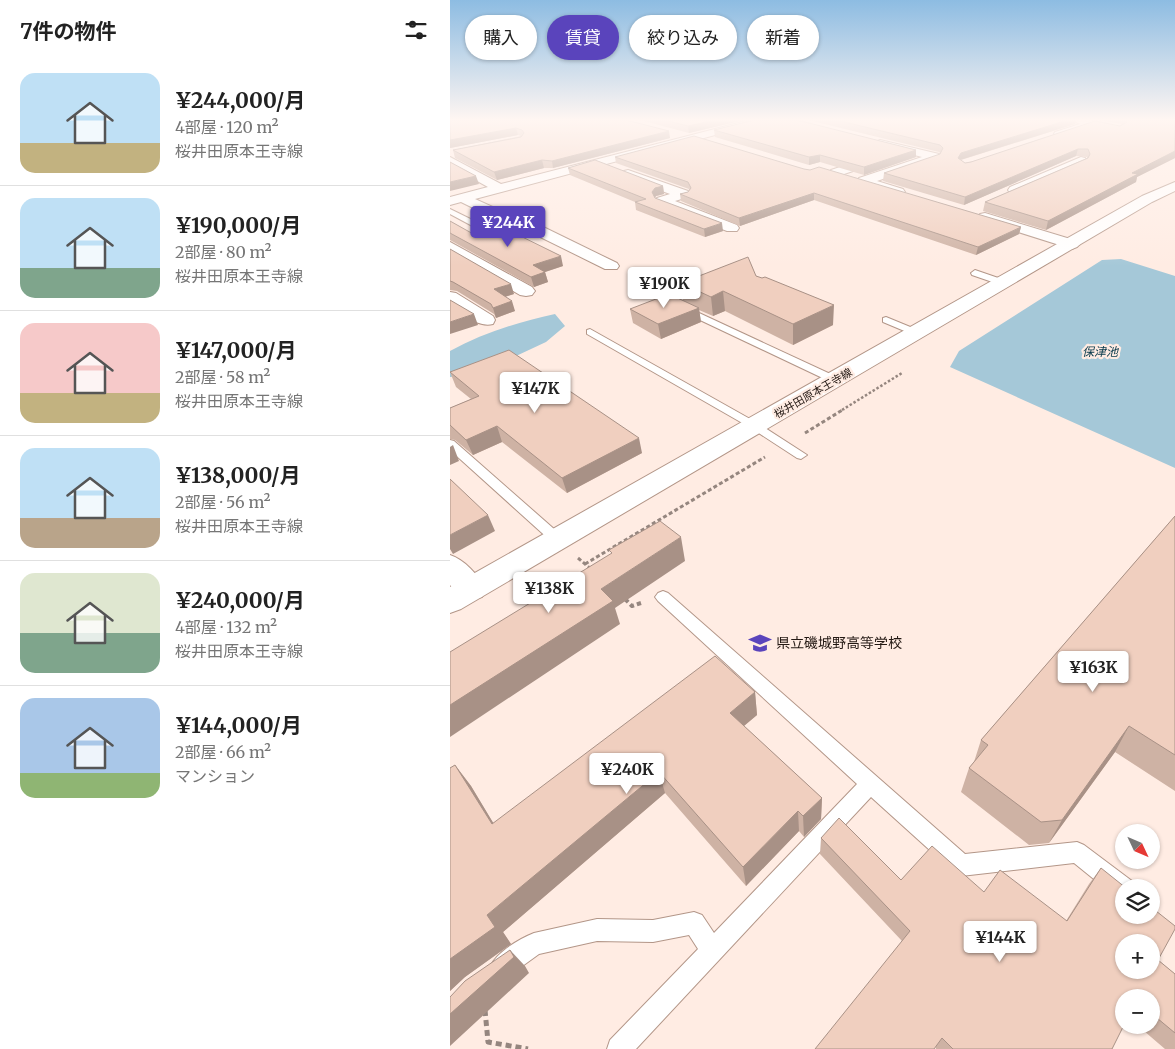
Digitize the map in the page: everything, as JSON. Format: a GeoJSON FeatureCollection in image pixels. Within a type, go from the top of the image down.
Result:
{"type":"FeatureCollection","features":[{"type":"Feature","properties":{"kind":"street"},"geometry":{"type":"LineString","coordinates":[[472,169],[499,188]]}},
{"type":"Feature","properties":{"kind":"street"},"geometry":{"type":"LineString","coordinates":[[457,199],[570,169]]}},
{"type":"Feature","properties":{"kind":"street"},"geometry":{"type":"LineString","coordinates":[[615,169],[684,194],[662,200],[732,228]]}},
{"type":"Feature","properties":{"kind":"street"},"geometry":{"type":"LineString","coordinates":[[839,169],[831,171],[908,195]]}},
{"type":"Feature","properties":{"kind":"street"},"geometry":{"type":"LineString","coordinates":[[864,181],[903,169]]}},
{"type":"Feature","properties":{"kind":"street"},"geometry":{"type":"LineString","coordinates":[[1001,196],[1063,169]]}},
{"type":"Feature","properties":{"kind":"street"},"geometry":{"type":"LineString","coordinates":[[886,174],[904,179]]}},
{"type":"Feature","properties":{"kind":"street","name":"桜井田原本王寺線"},"geometry":{"type":"LineString","coordinates":[[461,595],[1147,199],[1175,186]]}},
{"type":"Feature","properties":{"kind":"street"},"geometry":{"type":"LineString","coordinates":[[457,199],[511,221],[526,224],[611,266]]}},
{"type":"Feature","properties":{"kind":"street"},"geometry":{"type":"LineString","coordinates":[[977,208],[1072,244]]}},
{"type":"Feature","properties":{"kind":"street"},"geometry":{"type":"LineString","coordinates":[[450,247],[526,291]]}},
{"type":"Feature","properties":{"kind":"street"},"geometry":{"type":"LineString","coordinates":[[450,297],[486,320]]}},
{"type":"Feature","properties":{"kind":"street"},"geometry":{"type":"LineString","coordinates":[[450,566],[461,595]]}},
{"type":"Feature","properties":{"kind":"lane"},"geometry":{"type":"LineString","coordinates":[[450,211],[496,235]]}},
{"type":"Feature","properties":{"kind":"lane"},"geometry":{"type":"LineString","coordinates":[[975,273],[1004,283]]}},
{"type":"Feature","properties":{"kind":"lane"},"geometry":{"type":"LineString","coordinates":[[676,304],[835,380]]}},
{"type":"Feature","properties":{"kind":"lane"},"geometry":{"type":"LineString","coordinates":[[886,320],[917,333]]}},
{"type":"Feature","properties":{"kind":"lane"},"geometry":{"type":"LineString","coordinates":[[590,332],[755,426],[801,455]]}},
{"type":"Feature","properties":{"kind":"lane"},"geometry":{"type":"LineString","coordinates":[[450,444],[557,539]]}},
{"type":"Feature","properties":{"kind":"lane"},"geometry":{"type":"LineString","coordinates":[[663,597],[961,865],[1077,852],[1115,882]]}},
{"type":"Feature","properties":{"kind":"lane"},"geometry":{"type":"LineString","coordinates":[[619,1049],[870,784]]}},
{"type":"Feature","properties":{"kind":"lane"},"geometry":{"type":"LineString","coordinates":[[474,987],[534,944],[596,930],[653,932],[694,923],[712,950]]}},
{"type":"Feature","properties":{"kind":"path"},"geometry":{"type":"LineString","coordinates":[[585,564],[786,445],[902,373]]}},
{"type":"Feature","properties":{"kind":"path"},"geometry":{"type":"LineString","coordinates":[[557,539],[599,576]]}},
{"type":"Feature","properties":{"kind":"path"},"geometry":{"type":"LineString","coordinates":[[619,594],[632,606],[663,597]]}},
{"type":"Feature","properties":{"kind":"path"},"geometry":{"type":"LineString","coordinates":[[474,987],[484,1000],[488,1042],[528,1049]]}},
{"type":"Feature","properties":{"kind":"water","name":"保津池"},"geometry":{"type":"Polygon","coordinates":[[[1121,259],[1175,276],[1175,468],[950,367],[959,351],[1102,260],[1121,259]]]}},
{"type":"Feature","properties":{"kind":"water"},"geometry":{"type":"Polygon","coordinates":[[[555,314],[565,326],[546,342],[470,375],[450,377],[450,351],[501,329],[555,314]]]}},
{"type":"Feature","properties":{"kind":"building"},"geometry":{"type":"Polygon","coordinates":[[[450,169],[463,169],[476,176],[450,182],[450,169]]]}},
{"type":"Feature","properties":{"kind":"building"},"geometry":{"type":"Polygon","coordinates":[[[488,169],[506,169],[494,172],[488,169]]]}},
{"type":"Feature","properties":{"kind":"building"},"geometry":{"type":"Polygon","coordinates":[[[570,169],[618,169],[663,186],[655,188],[652,192],[655,198],[722,223],[704,229],[635,202],[646,199],[570,169]]]}},
{"type":"Feature","properties":{"kind":"building"},"geometry":{"type":"Polygon","coordinates":[[[650,169],[826,169],[1021,227],[978,247],[814,193],[739,218],[680,194],[688,192],[691,188],[688,182],[650,169]]]}},
{"type":"Feature","properties":{"kind":"building"},"geometry":{"type":"Polygon","coordinates":[[[896,169],[1031,169],[965,197],[884,173],[896,169]]]}},
{"type":"Feature","properties":{"kind":"building"},"geometry":{"type":"Polygon","coordinates":[[[1062,169],[1140,169],[1132,173],[1138,174],[1048,221],[985,202],[1062,169]]]}},
{"type":"Feature","properties":{"kind":"building"},"geometry":{"type":"Polygon","coordinates":[[[450,221],[475,235],[502,227],[561,256],[533,265],[545,272],[531,277],[450,233],[450,221]]]}},
{"type":"Feature","properties":{"kind":"building"},"geometry":{"type":"Polygon","coordinates":[[[450,249],[511,284],[494,289],[512,301],[493,308],[491,304],[450,281],[450,249]]]}},
{"type":"Feature","properties":{"kind":"building"},"geometry":{"type":"Polygon","coordinates":[[[748,257],[756,276],[765,277],[834,305],[793,324],[723,291],[711,297],[681,283],[748,257]]]}},
{"type":"Feature","properties":{"kind":"building"},"geometry":{"type":"Polygon","coordinates":[[[669,294],[699,308],[658,324],[630,309],[669,294]]]}},
{"type":"Feature","properties":{"kind":"building"},"geometry":{"type":"Polygon","coordinates":[[[450,300],[474,314],[450,322],[450,300]]]}},
{"type":"Feature","properties":{"kind":"building"},"geometry":{"type":"Polygon","coordinates":[[[509,350],[639,438],[562,478],[497,426],[466,440],[450,425],[450,408],[479,396],[450,372],[509,350]]]}},
{"type":"Feature","properties":{"kind":"building"},"geometry":{"type":"Polygon","coordinates":[[[450,479],[488,515],[450,535],[450,479]]]}},
{"type":"Feature","properties":{"kind":"building"},"geometry":{"type":"Polygon","coordinates":[[[1175,516],[1175,755],[1129,726],[1062,820],[1041,822],[969,768],[988,745],[981,740],[1175,516]]]}},
{"type":"Feature","properties":{"kind":"building"},"geometry":{"type":"Polygon","coordinates":[[[660,521],[681,537],[601,589],[613,601],[450,705],[450,652],[612,553],[609,550],[660,521]]]}},
{"type":"Feature","properties":{"kind":"building"},"geometry":{"type":"Polygon","coordinates":[[[715,656],[755,692],[730,713],[822,798],[803,816],[798,811],[743,867],[659,772],[487,915],[495,927],[450,959],[450,768],[455,765],[492,824],[715,656]]]}},
{"type":"Feature","properties":{"kind":"building"},"geometry":{"type":"Polygon","coordinates":[[[839,818],[901,880],[932,846],[984,892],[1000,870],[1067,921],[1101,868],[1115,879],[1115,924],[1160,924],[1160,914],[1175,926],[1160,956],[1160,934],[1115,934],[1115,979],[1160,979],[1160,962],[1175,974],[1175,1033],[1160,1020],[1160,989],[1115,989],[1115,1034],[1120,1034],[1112,1049],[953,1049],[942,1038],[934,1049],[815,1049],[910,931],[821,838],[839,818]]]}},
{"type":"Feature","properties":{"kind":"building"},"geometry":{"type":"Polygon","coordinates":[[[510,950],[514,957],[450,1014],[450,997],[465,981],[510,950]]]}},
{"type":"Feature","properties":{"kind":"place","name":"県立磯城野高等学校"},"geometry":{"type":"Point","coordinates":[760,643]}}]}
